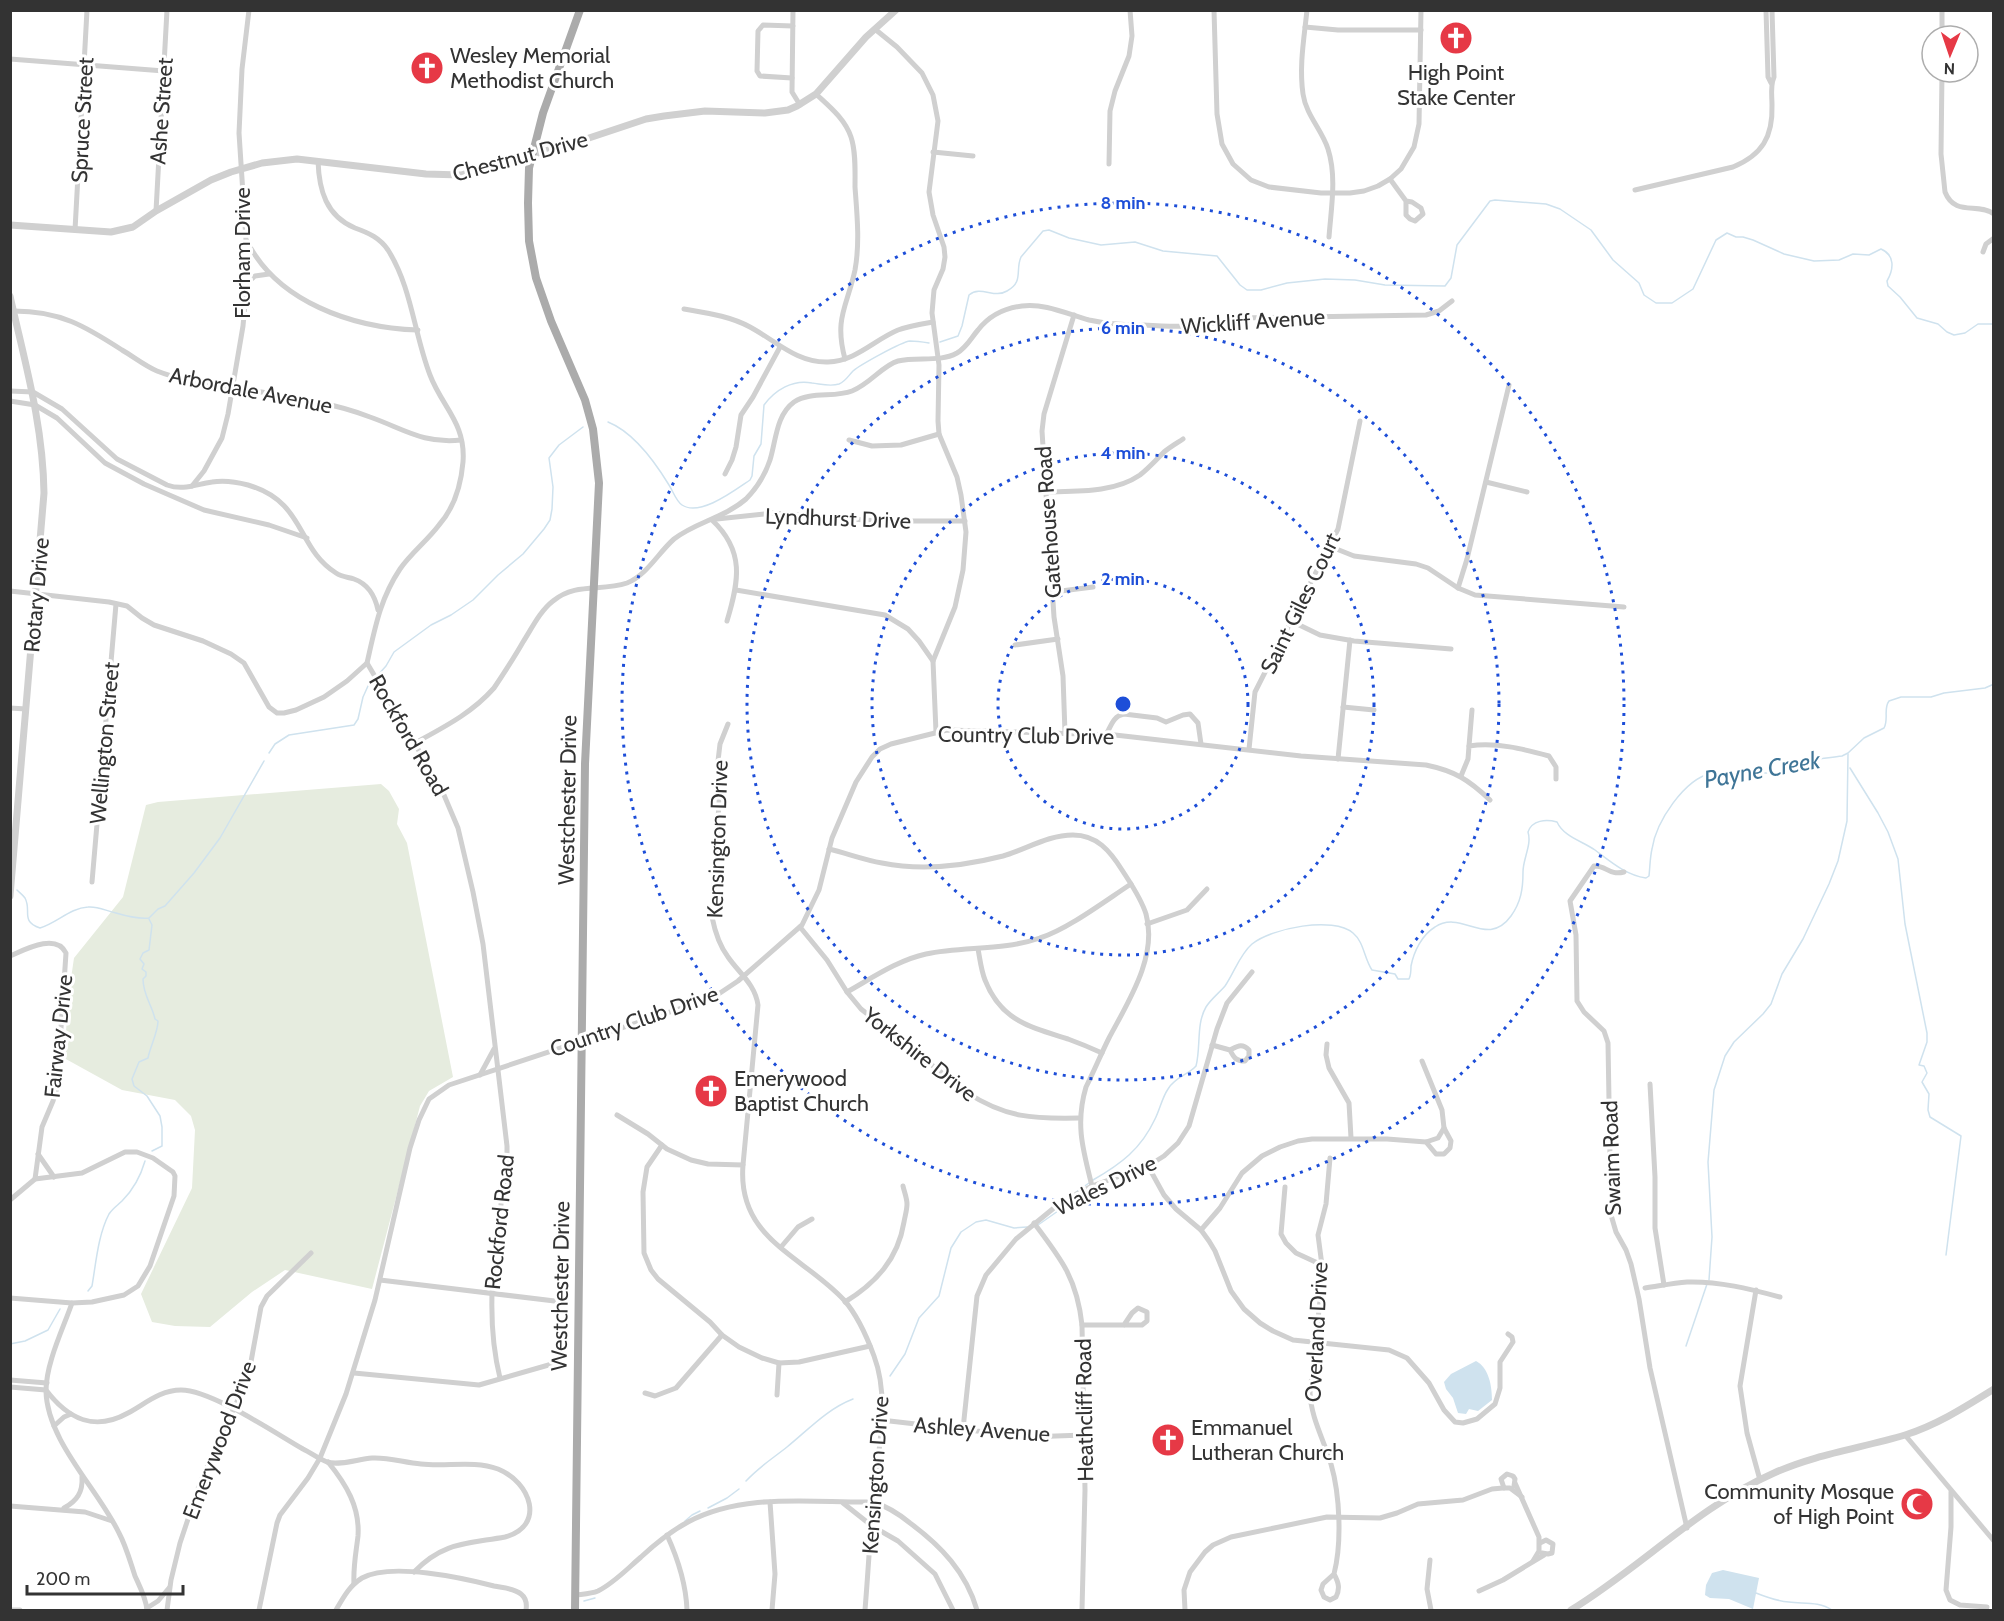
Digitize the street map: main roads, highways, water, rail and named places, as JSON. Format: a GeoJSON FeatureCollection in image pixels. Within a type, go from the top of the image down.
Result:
{"type":"FeatureCollection","features":[{"type":"Feature","properties":{"kind":"main road","name":"Westchester Drive"},"geometry":{"type":"LineString","coordinates":[[575,1611],[585,764],[599,506],[598,457],[594,429],[585,400],[550,321],[536,278],[529,241],[529,168],[543,112],[580,10]]}},
{"type":"Feature","properties":{"kind":"water"},"geometry":{"type":"Polygon","coordinates":[[[1476,1361],[1487,1373],[1492,1400],[1478,1411],[1469,1409],[1466,1414],[1458,1413],[1444,1382],[1451,1374],[1476,1361]]]}},
{"type":"Feature","properties":{"kind":"water"},"geometry":{"type":"Polygon","coordinates":[[[1723,1570],[1759,1578],[1753,1609],[1729,1599],[1710,1598],[1705,1595],[1706,1585],[1712,1573],[1723,1570]]]}},
{"type":"Feature","properties":{"kind":"waterway"},"geometry":{"type":"LineString","coordinates":[[940,342],[958,336],[969,295],[978,291],[1002,293],[1016,284],[1021,257],[1043,231],[1049,230],[1069,238],[1101,245],[1135,242],[1163,251],[1217,256],[1240,285],[1247,290],[1261,290],[1287,283],[1325,279],[1355,280],[1385,285],[1445,286],[1451,278],[1457,245],[1490,201],[1495,200],[1546,204],[1560,209],[1591,230],[1613,260],[1639,283],[1644,295],[1656,303],[1672,303],[1693,289],[1716,240],[1727,233],[1753,240],[1784,254],[1814,261],[1839,260],[1853,254],[1869,255],[1881,249],[1889,255],[1892,263],[1887,281],[1888,286],[1917,318],[1938,324],[1954,335],[1965,333],[1978,324],[1994,324]]}},
{"type":"Feature","properties":{"kind":"waterway"},"geometry":{"type":"LineString","coordinates":[[608,422],[635,440],[682,505],[698,508],[717,501],[750,480],[754,456],[761,444],[764,405],[779,390],[791,384],[805,382],[839,384],[857,368],[898,345],[910,341],[929,343]]}},
{"type":"Feature","properties":{"kind":"waterway"},"geometry":{"type":"LineString","coordinates":[[269,753],[275,744],[289,735],[354,725],[368,686],[386,666],[394,652],[431,625],[473,600],[523,554],[550,520],[553,487],[549,458],[559,445],[583,427]]}},
{"type":"Feature","properties":{"kind":"waterway","name":"Payne Creek"},"geometry":{"type":"LineString","coordinates":[[1093,1180],[1113,1168],[1137,1147],[1149,1130],[1171,1085],[1196,1066],[1201,1021],[1206,1007],[1225,986],[1248,948],[1261,938],[1302,926],[1332,925],[1344,928],[1357,937],[1372,970],[1395,974],[1398,979],[1409,979],[1416,949],[1426,934],[1435,927],[1455,922],[1493,929],[1502,925],[1511,916],[1521,895],[1523,867],[1529,842],[1528,832],[1536,823],[1557,822],[1569,835],[1619,867],[1646,878],[1649,876],[1655,838],[1665,815],[1682,793],[1702,777],[1727,771],[1771,773],[1801,762],[1842,756],[1864,738],[1884,728],[1886,707],[1889,701],[1901,697],[1931,697],[1944,693],[1985,688],[1994,684]]}},
{"type":"Feature","properties":{"kind":"waterway"},"geometry":{"type":"LineString","coordinates":[[1709,1280],[1712,1237],[1708,1162],[1714,1090],[1725,1056],[1734,1042],[1771,1004],[1782,974],[1803,939],[1829,884],[1838,861],[1847,821],[1848,754]]}},
{"type":"Feature","properties":{"kind":"waterway"},"geometry":{"type":"LineString","coordinates":[[17,890],[27,903],[28,919],[40,928],[75,910],[88,907],[132,917],[149,918],[165,906],[220,838],[264,761]]}},
{"type":"Feature","properties":{"kind":"waterway"},"geometry":{"type":"LineString","coordinates":[[1850,768],[1878,813],[1898,859],[1905,924],[1927,1033],[1927,1042],[1919,1065],[1924,1066],[1927,1073],[1922,1082],[1929,1094],[1930,1117],[1961,1136],[1946,1255]]}},
{"type":"Feature","properties":{"kind":"waterway"},"geometry":{"type":"LineString","coordinates":[[149,919],[152,925],[149,950],[143,953],[140,959],[144,964],[142,969],[146,972],[143,979],[144,990],[158,1025],[148,1058],[139,1062],[132,1079],[134,1086],[147,1096],[160,1116],[162,1146],[152,1151]]}},
{"type":"Feature","properties":{"kind":"waterway"},"geometry":{"type":"LineString","coordinates":[[88,1291],[92,1286],[105,1222],[133,1187],[145,1161]]}},
{"type":"Feature","properties":{"kind":"waterway","name":"Payne Creek"},"geometry":{"type":"LineString","coordinates":[[1076,1192],[1089,1183]]}},
{"type":"Feature","properties":{"kind":"waterway","name":"Payne Creek"},"geometry":{"type":"LineString","coordinates":[[1038,1225],[1058,1211],[1064,1203]]}},
{"type":"Feature","properties":{"kind":"waterway","name":"Payne Creek"},"geometry":{"type":"LineString","coordinates":[[890,1376],[905,1354],[919,1318],[939,1296],[951,1248],[961,1232],[976,1222],[986,1220],[1014,1228],[1027,1227]]}},
{"type":"Feature","properties":{"kind":"waterway"},"geometry":{"type":"LineString","coordinates":[[1686,1346],[1707,1284]]}},
{"type":"Feature","properties":{"kind":"waterway"},"geometry":{"type":"LineString","coordinates":[[10,1344],[25,1341],[48,1330],[60,1309]]}},
{"type":"Feature","properties":{"kind":"waterway","name":"Payne Creek"},"geometry":{"type":"LineString","coordinates":[[746,1481],[826,1414],[853,1399]]}},
{"type":"Feature","properties":{"kind":"waterway","name":"Payne Creek"},"geometry":{"type":"LineString","coordinates":[[708,1508],[739,1489]]}},
{"type":"Feature","properties":{"kind":"waterway","name":"Payne Creek"},"geometry":{"type":"LineString","coordinates":[[685,1521],[700,1511]]}},
{"type":"Feature","properties":{"kind":"waterway"},"geometry":{"type":"LineString","coordinates":[[1756,1593],[1780,1601],[1822,1605],[1832,1610]]}},
{"type":"Feature","properties":{"kind":"waterway","name":"Payne Creek"},"geometry":{"type":"LineString","coordinates":[[584,1601],[595,1598]]}},
{"type":"Feature","properties":{"kind":"place","name":"High Point Stake Center"},"geometry":{"type":"Point","coordinates":[1456,38]}},
{"type":"Feature","properties":{"kind":"place","name":"Wesley Memorial Methodist Church"},"geometry":{"type":"Point","coordinates":[427,68]}},
{"type":"Feature","properties":{"kind":"place","name":"Emerywood Baptist Church"},"geometry":{"type":"Point","coordinates":[711,1091]}},
{"type":"Feature","properties":{"kind":"place","name":"Emmanuel Lutheran Church"},"geometry":{"type":"Point","coordinates":[1168,1440]}},
{"type":"Feature","properties":{"kind":"place","name":"Community Mosque of High Point"},"geometry":{"type":"Point","coordinates":[1917,1504]}}]}
